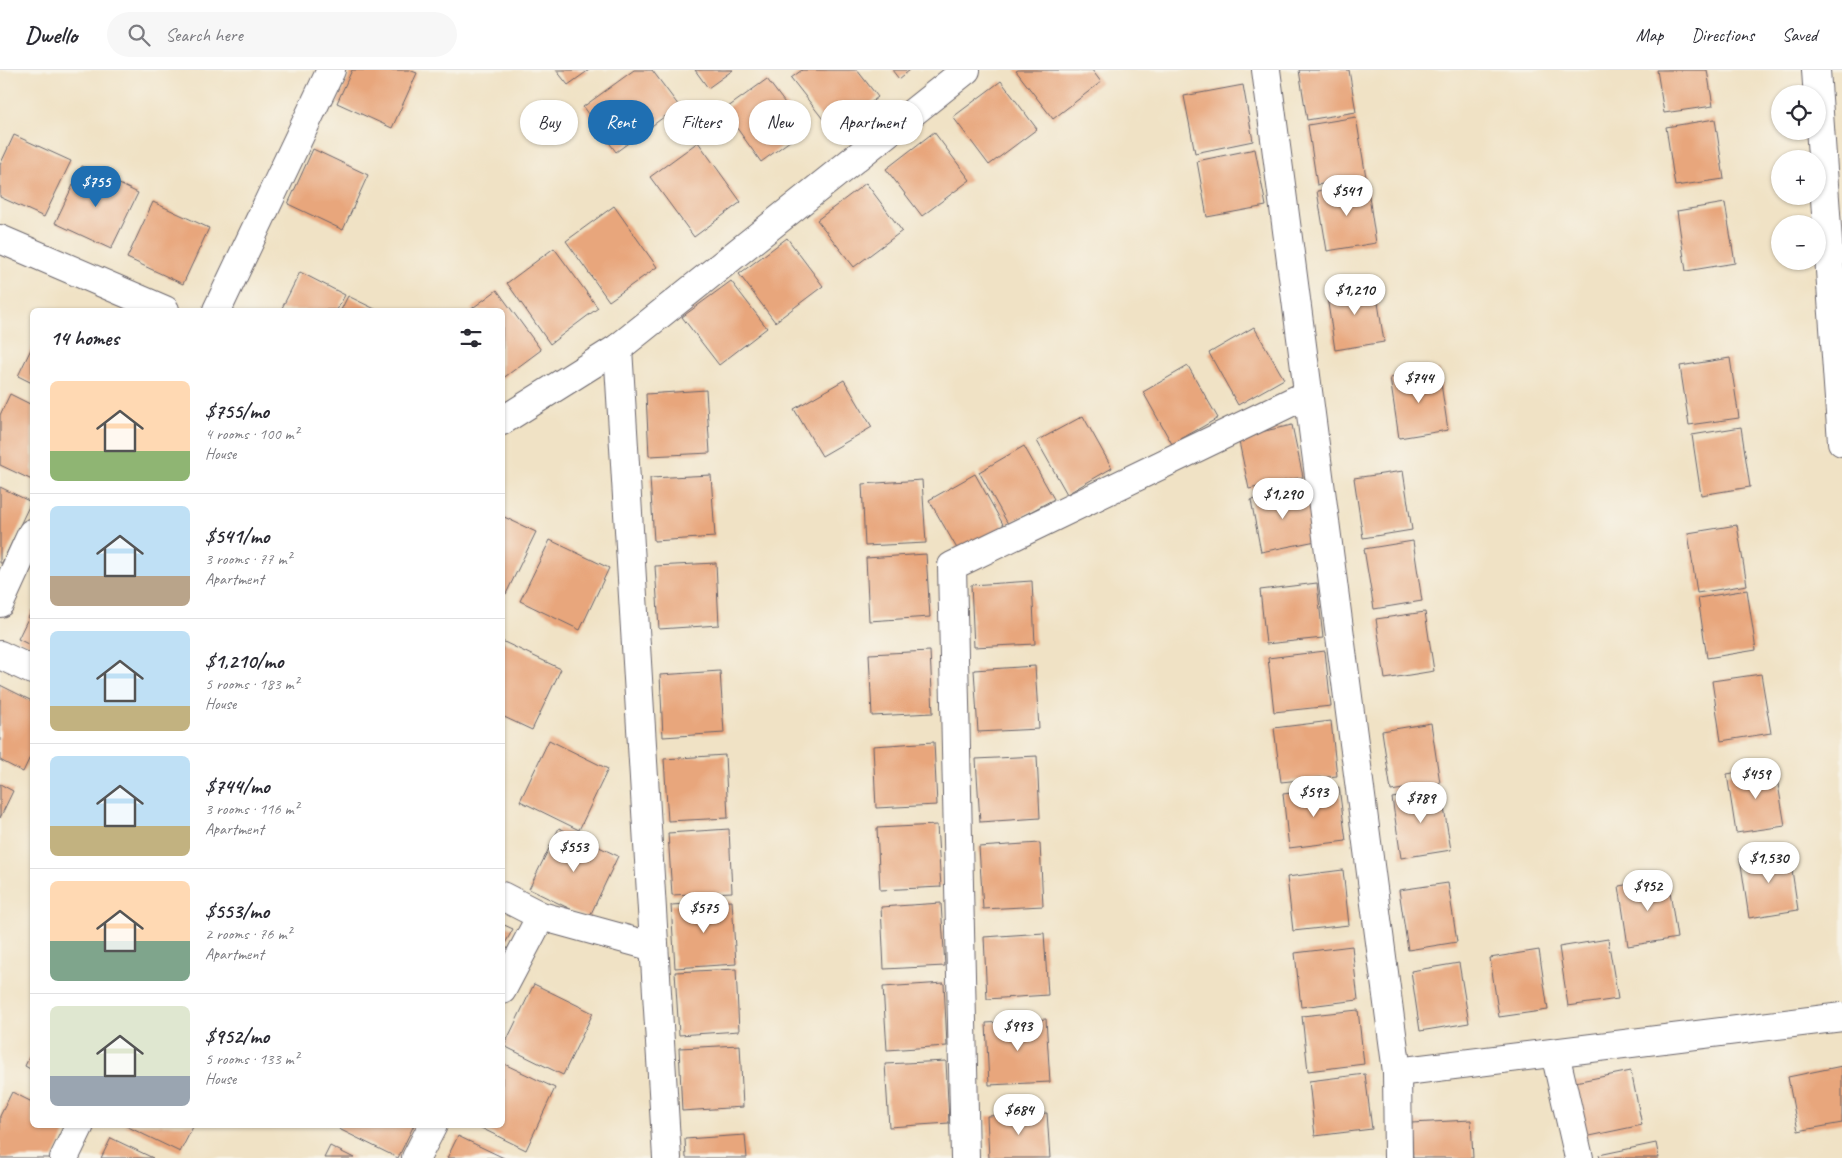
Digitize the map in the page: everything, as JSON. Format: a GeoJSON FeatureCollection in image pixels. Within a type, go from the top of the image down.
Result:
{"type":"FeatureCollection","features":[{"type":"Feature","properties":{"kind":"street"},"geometry":{"type":"LineString","coordinates":[[218,308],[332,70]]}},
{"type":"Feature","properties":{"kind":"street"},"geometry":{"type":"LineString","coordinates":[[505,419],[618,348],[966,70]]}},
{"type":"Feature","properties":{"kind":"street"},"geometry":{"type":"LineString","coordinates":[[1266,70],[1397,1072],[1398,1158]]}},
{"type":"Feature","properties":{"kind":"street"},"geometry":{"type":"LineString","coordinates":[[1816,70],[1842,442]]}},
{"type":"Feature","properties":{"kind":"street"},"geometry":{"type":"LineString","coordinates":[[0,239],[148,307]]}},
{"type":"Feature","properties":{"kind":"street"},"geometry":{"type":"LineString","coordinates":[[618,348],[667,1158]]}},
{"type":"Feature","properties":{"kind":"street"},"geometry":{"type":"LineString","coordinates":[[965,1158],[952,566],[1308,394]]}},
{"type":"Feature","properties":{"kind":"street"},"geometry":{"type":"LineString","coordinates":[[0,603],[30,537]]}},
{"type":"Feature","properties":{"kind":"street"},"geometry":{"type":"LineString","coordinates":[[0,655],[30,669]]}},
{"type":"Feature","properties":{"kind":"street"},"geometry":{"type":"LineString","coordinates":[[505,898],[541,916],[654,947]]}},
{"type":"Feature","properties":{"kind":"street"},"geometry":{"type":"LineString","coordinates":[[505,984],[541,916]]}},
{"type":"Feature","properties":{"kind":"street"},"geometry":{"type":"LineString","coordinates":[[1397,1072],[1842,1017]]}},
{"type":"Feature","properties":{"kind":"street"},"geometry":{"type":"LineString","coordinates":[[1555,1053],[1580,1158]]}},
{"type":"Feature","properties":{"kind":"street"},"geometry":{"type":"LineString","coordinates":[[64,1158],[79,1128]]}},
{"type":"Feature","properties":{"kind":"street"},"geometry":{"type":"LineString","coordinates":[[416,1158],[431,1128]]}},
{"type":"Feature","properties":{"kind":"building"},"geometry":{"type":"Polygon","coordinates":[[[352,70],[409,70],[417,73],[392,128],[337,103],[352,70]]]}},
{"type":"Feature","properties":{"kind":"building"},"geometry":{"type":"Polygon","coordinates":[[[556,70],[589,70],[568,85],[556,70]]]}},
{"type":"Feature","properties":{"kind":"building"},"geometry":{"type":"Polygon","coordinates":[[[634,70],[652,70],[674,100],[664,100],[664,117],[654,124],[654,100],[593,100],[634,70]]]}},
{"type":"Feature","properties":{"kind":"building"},"geometry":{"type":"Polygon","coordinates":[[[695,70],[733,70],[708,88],[695,70]]]}},
{"type":"Feature","properties":{"kind":"building"},"geometry":{"type":"Polygon","coordinates":[[[802,70],[857,70],[878,97],[874,100],[821,100],[821,117],[811,104],[811,100],[808,100],[791,78],[802,70]]]}},
{"type":"Feature","properties":{"kind":"building"},"geometry":{"type":"Polygon","coordinates":[[[892,70],[910,70],[899,79],[892,70]]]}},
{"type":"Feature","properties":{"kind":"building"},"geometry":{"type":"Polygon","coordinates":[[[1092,70],[1101,82],[1053,119],[1016,71],[1092,70]]]}},
{"type":"Feature","properties":{"kind":"building"},"geometry":{"type":"Polygon","coordinates":[[[1299,70],[1349,70],[1356,112],[1307,120],[1299,70]]]}},
{"type":"Feature","properties":{"kind":"building"},"geometry":{"type":"Polygon","coordinates":[[[1657,70],[1707,70],[1713,106],[1664,113],[1657,70]]]}},
{"type":"Feature","properties":{"kind":"building"},"geometry":{"type":"Polygon","coordinates":[[[767,79],[783,100],[749,100],[749,145],[784,145],[761,162],[739,131],[738,100],[767,79]]]}},
{"type":"Feature","properties":{"kind":"building"},"geometry":{"type":"Polygon","coordinates":[[[1001,81],[1037,129],[989,165],[953,117],[1001,81]]]}},
{"type":"Feature","properties":{"kind":"building"},"geometry":{"type":"Polygon","coordinates":[[[1243,85],[1253,141],[1195,153],[1184,96],[1243,85]]]}},
{"type":"Feature","properties":{"kind":"building"},"geometry":{"type":"Polygon","coordinates":[[[588,103],[588,114],[583,107],[588,103]]]}},
{"type":"Feature","properties":{"kind":"building"},"geometry":{"type":"Polygon","coordinates":[[[1356,117],[1366,177],[1317,185],[1308,125],[1356,117]]]}},
{"type":"Feature","properties":{"kind":"building"},"geometry":{"type":"Polygon","coordinates":[[[1715,119],[1724,179],[1675,186],[1666,127],[1715,119]]]}},
{"type":"Feature","properties":{"kind":"building"},"geometry":{"type":"Polygon","coordinates":[[[934,132],[970,180],[922,216],[886,169],[917,145],[923,145],[923,140],[934,132]]]}},
{"type":"Feature","properties":{"kind":"building"},"geometry":{"type":"Polygon","coordinates":[[[14,135],[71,161],[44,217],[0,197],[0,165],[14,135]]]}},
{"type":"Feature","properties":{"kind":"building"},"geometry":{"type":"Polygon","coordinates":[[[611,145],[626,145],[616,152],[611,145]]]}},
{"type":"Feature","properties":{"kind":"building"},"geometry":{"type":"Polygon","coordinates":[[[694,145],[700,145],[741,202],[694,237],[650,177],[694,145]]]}},
{"type":"Feature","properties":{"kind":"building"},"geometry":{"type":"Polygon","coordinates":[[[313,149],[368,175],[343,230],[288,204],[313,149]]]}},
{"type":"Feature","properties":{"kind":"building"},"geometry":{"type":"Polygon","coordinates":[[[1255,149],[1266,206],[1207,217],[1197,161],[1255,149]]]}},
{"type":"Feature","properties":{"kind":"building"},"geometry":{"type":"Polygon","coordinates":[[[82,166],[138,193],[111,249],[55,223],[82,166]]]}},
{"type":"Feature","properties":{"kind":"building"},"geometry":{"type":"Polygon","coordinates":[[[866,183],[902,231],[854,267],[817,220],[866,183]]]}},
{"type":"Feature","properties":{"kind":"building"},"geometry":{"type":"Polygon","coordinates":[[[1367,183],[1376,243],[1327,251],[1317,191],[1367,183]]]}},
{"type":"Feature","properties":{"kind":"building"},"geometry":{"type":"Polygon","coordinates":[[[153,202],[209,228],[183,284],[127,258],[153,202]]]}},
{"type":"Feature","properties":{"kind":"building"},"geometry":{"type":"Polygon","coordinates":[[[1725,203],[1735,263],[1686,271],[1677,211],[1725,203]]]}},
{"type":"Feature","properties":{"kind":"building"},"geometry":{"type":"Polygon","coordinates":[[[614,206],[657,267],[609,301],[566,241],[614,206]]]}},
{"type":"Feature","properties":{"kind":"building"},"geometry":{"type":"Polygon","coordinates":[[[787,238],[823,286],[775,322],[739,274],[787,238]]]}},
{"type":"Feature","properties":{"kind":"building"},"geometry":{"type":"Polygon","coordinates":[[[554,248],[598,308],[550,344],[507,283],[554,248]]]}},
{"type":"Feature","properties":{"kind":"building"},"geometry":{"type":"Polygon","coordinates":[[[300,272],[345,295],[338,308],[282,308],[300,272]]]}},
{"type":"Feature","properties":{"kind":"building"},"geometry":{"type":"Polygon","coordinates":[[[731,281],[767,328],[719,365],[682,317],[731,281]]]}},
{"type":"Feature","properties":{"kind":"building"},"geometry":{"type":"Polygon","coordinates":[[[1375,283],[1384,342],[1335,350],[1326,290],[1375,283]]]}},
{"type":"Feature","properties":{"kind":"building"},"geometry":{"type":"Polygon","coordinates":[[[497,290],[541,350],[505,377],[505,308],[473,308],[497,290]]]}},
{"type":"Feature","properties":{"kind":"building"},"geometry":{"type":"Polygon","coordinates":[[[348,296],[373,308],[342,308],[348,296]]]}},
{"type":"Feature","properties":{"kind":"building"},"geometry":{"type":"Polygon","coordinates":[[[1254,327],[1284,379],[1238,405],[1209,353],[1254,327]]]}},
{"type":"Feature","properties":{"kind":"building"},"geometry":{"type":"Polygon","coordinates":[[[30,351],[30,382],[18,376],[30,351]]]}},
{"type":"Feature","properties":{"kind":"building"},"geometry":{"type":"Polygon","coordinates":[[[1730,358],[1739,418],[1689,425],[1680,366],[1730,358]]]}},
{"type":"Feature","properties":{"kind":"building"},"geometry":{"type":"Polygon","coordinates":[[[1188,366],[1218,418],[1172,444],[1143,392],[1188,366]]]}},
{"type":"Feature","properties":{"kind":"building"},"geometry":{"type":"Polygon","coordinates":[[[1439,370],[1448,430],[1399,438],[1390,378],[1439,370]]]}},
{"type":"Feature","properties":{"kind":"building"},"geometry":{"type":"Polygon","coordinates":[[[844,380],[872,427],[822,456],[794,409],[844,380]]]}},
{"type":"Feature","properties":{"kind":"building"},"geometry":{"type":"Polygon","coordinates":[[[706,390],[710,453],[649,456],[646,394],[706,390]]]}},
{"type":"Feature","properties":{"kind":"building"},"geometry":{"type":"Polygon","coordinates":[[[10,394],[30,404],[30,479],[0,465],[0,415],[10,394]]]}},
{"type":"Feature","properties":{"kind":"building"},"geometry":{"type":"Polygon","coordinates":[[[1083,416],[1112,468],[1067,494],[1037,441],[1083,416]]]}},
{"type":"Feature","properties":{"kind":"building"},"geometry":{"type":"Polygon","coordinates":[[[1292,425],[1303,477],[1249,489],[1238,437],[1292,425]]]}},
{"type":"Feature","properties":{"kind":"building"},"geometry":{"type":"Polygon","coordinates":[[[1741,427],[1750,487],[1701,495],[1692,435],[1741,427]]]}},
{"type":"Feature","properties":{"kind":"building"},"geometry":{"type":"Polygon","coordinates":[[[1024,446],[1054,499],[1008,524],[979,472],[1024,446]]]}},
{"type":"Feature","properties":{"kind":"building"},"geometry":{"type":"Polygon","coordinates":[[[1403,471],[1412,530],[1363,538],[1354,478],[1403,471]]]}},
{"type":"Feature","properties":{"kind":"building"},"geometry":{"type":"Polygon","coordinates":[[[975,474],[1004,526],[959,552],[929,500],[975,474]]]}},
{"type":"Feature","properties":{"kind":"building"},"geometry":{"type":"Polygon","coordinates":[[[711,475],[715,537],[654,541],[650,478],[711,475]]]}},
{"type":"Feature","properties":{"kind":"building"},"geometry":{"type":"Polygon","coordinates":[[[922,480],[926,543],[865,546],[862,484],[922,480]]]}},
{"type":"Feature","properties":{"kind":"building"},"geometry":{"type":"Polygon","coordinates":[[[0,487],[30,502],[30,504],[2,563],[0,563],[0,487]]]}},
{"type":"Feature","properties":{"kind":"building"},"geometry":{"type":"Polygon","coordinates":[[[1305,488],[1316,541],[1261,552],[1251,500],[1305,488]]]}},
{"type":"Feature","properties":{"kind":"building"},"geometry":{"type":"Polygon","coordinates":[[[505,517],[536,532],[505,594],[505,517]]]}},
{"type":"Feature","properties":{"kind":"building"},"geometry":{"type":"Polygon","coordinates":[[[1737,525],[1747,585],[1697,593],[1688,533],[1737,525]]]}},
{"type":"Feature","properties":{"kind":"building"},"geometry":{"type":"Polygon","coordinates":[[[550,540],[609,568],[580,630],[520,601],[550,540]]]}},
{"type":"Feature","properties":{"kind":"building"},"geometry":{"type":"Polygon","coordinates":[[[1413,541],[1422,601],[1374,609],[1364,549],[1413,541]]]}},
{"type":"Feature","properties":{"kind":"building"},"geometry":{"type":"Polygon","coordinates":[[[926,554],[930,617],[869,621],[866,558],[926,554]]]}},
{"type":"Feature","properties":{"kind":"building"},"geometry":{"type":"Polygon","coordinates":[[[716,563],[719,625],[659,629],[655,566],[716,563]]]}},
{"type":"Feature","properties":{"kind":"building"},"geometry":{"type":"Polygon","coordinates":[[[1032,581],[1035,644],[974,647],[971,585],[1032,581]]]}},
{"type":"Feature","properties":{"kind":"building"},"geometry":{"type":"Polygon","coordinates":[[[1317,583],[1323,638],[1266,644],[1260,590],[1317,583]]]}},
{"type":"Feature","properties":{"kind":"building"},"geometry":{"type":"Polygon","coordinates":[[[1747,590],[1756,650],[1707,658],[1698,598],[1747,590]]]}},
{"type":"Feature","properties":{"kind":"building"},"geometry":{"type":"Polygon","coordinates":[[[1425,612],[1434,671],[1385,679],[1376,619],[1425,612]]]}},
{"type":"Feature","properties":{"kind":"building"},"geometry":{"type":"Polygon","coordinates":[[[30,614],[30,645],[18,639],[30,614]]]}},
{"type":"Feature","properties":{"kind":"building"},"geometry":{"type":"Polygon","coordinates":[[[505,642],[561,669],[532,730],[505,717],[505,642]]]}},
{"type":"Feature","properties":{"kind":"building"},"geometry":{"type":"Polygon","coordinates":[[[930,651],[933,713],[872,716],[869,654],[930,651]]]}},
{"type":"Feature","properties":{"kind":"building"},"geometry":{"type":"Polygon","coordinates":[[[1325,651],[1331,706],[1274,712],[1268,658],[1325,651]]]}},
{"type":"Feature","properties":{"kind":"building"},"geometry":{"type":"Polygon","coordinates":[[[1035,666],[1039,729],[978,732],[974,670],[1035,666]]]}},
{"type":"Feature","properties":{"kind":"building"},"geometry":{"type":"Polygon","coordinates":[[[720,671],[724,733],[663,737],[660,675],[720,671]]]}},
{"type":"Feature","properties":{"kind":"building"},"geometry":{"type":"Polygon","coordinates":[[[1761,674],[1771,733],[1721,741],[1712,681],[1761,674]]]}},
{"type":"Feature","properties":{"kind":"building"},"geometry":{"type":"Polygon","coordinates":[[[0,685],[30,700],[30,757],[23,772],[0,760],[0,685]]]}},
{"type":"Feature","properties":{"kind":"building"},"geometry":{"type":"Polygon","coordinates":[[[1331,721],[1337,776],[1281,782],[1274,728],[1331,721]]]}},
{"type":"Feature","properties":{"kind":"building"},"geometry":{"type":"Polygon","coordinates":[[[1431,723],[1440,783],[1391,791],[1382,731],[1431,723]]]}},
{"type":"Feature","properties":{"kind":"building"},"geometry":{"type":"Polygon","coordinates":[[[549,740],[608,769],[579,830],[520,801],[549,740]]]}},
{"type":"Feature","properties":{"kind":"building"},"geometry":{"type":"Polygon","coordinates":[[[934,742],[937,805],[876,808],[873,746],[934,742]]]}},
{"type":"Feature","properties":{"kind":"building"},"geometry":{"type":"Polygon","coordinates":[[[725,755],[728,818],[668,821],[664,759],[725,755]]]}},
{"type":"Feature","properties":{"kind":"building"},"geometry":{"type":"Polygon","coordinates":[[[1037,756],[1040,818],[980,822],[976,759],[1037,756]]]}},
{"type":"Feature","properties":{"kind":"building"},"geometry":{"type":"Polygon","coordinates":[[[1775,766],[1785,826],[1736,833],[1727,774],[1775,766]]]}},
{"type":"Feature","properties":{"kind":"building"},"geometry":{"type":"Polygon","coordinates":[[[0,784],[13,791],[0,818],[0,784]]]}},
{"type":"Feature","properties":{"kind":"building"},"geometry":{"type":"Polygon","coordinates":[[[1339,787],[1346,841],[1289,848],[1283,794],[1339,787]]]}},
{"type":"Feature","properties":{"kind":"building"},"geometry":{"type":"Polygon","coordinates":[[[1441,790],[1451,850],[1401,858],[1392,798],[1441,790]]]}},
{"type":"Feature","properties":{"kind":"building"},"geometry":{"type":"Polygon","coordinates":[[[937,825],[941,887],[880,890],[877,828],[937,825]]]}},
{"type":"Feature","properties":{"kind":"building"},"geometry":{"type":"Polygon","coordinates":[[[559,828],[618,856],[589,918],[529,889],[559,828]]]}},
{"type":"Feature","properties":{"kind":"building"},"geometry":{"type":"Polygon","coordinates":[[[729,829],[732,892],[672,895],[668,833],[729,829]]]}},
{"type":"Feature","properties":{"kind":"building"},"geometry":{"type":"Polygon","coordinates":[[[1040,843],[1043,906],[983,909],[979,847],[1040,843]]]}},
{"type":"Feature","properties":{"kind":"building"},"geometry":{"type":"Polygon","coordinates":[[[1789,850],[1798,910],[1749,918],[1740,858],[1789,850]]]}},
{"type":"Feature","properties":{"kind":"building"},"geometry":{"type":"Polygon","coordinates":[[[1343,870],[1349,925],[1293,931],[1287,877],[1343,870]]]}},
{"type":"Feature","properties":{"kind":"building"},"geometry":{"type":"Polygon","coordinates":[[[1668,878],[1677,938],[1628,946],[1619,886],[1668,878]]]}},
{"type":"Feature","properties":{"kind":"building"},"geometry":{"type":"Polygon","coordinates":[[[1448,883],[1457,942],[1408,950],[1399,890],[1448,883]]]}},
{"type":"Feature","properties":{"kind":"building"},"geometry":{"type":"Polygon","coordinates":[[[732,901],[736,964],[675,968],[671,905],[732,901]]]}},
{"type":"Feature","properties":{"kind":"building"},"geometry":{"type":"Polygon","coordinates":[[[941,903],[945,966],[884,969],[881,907],[941,903]]]}},
{"type":"Feature","properties":{"kind":"building"},"geometry":{"type":"Polygon","coordinates":[[[505,925],[513,929],[505,944],[505,925]]]}},
{"type":"Feature","properties":{"kind":"building"},"geometry":{"type":"Polygon","coordinates":[[[1044,933],[1048,995],[987,999],[984,937],[1044,933]]]}},
{"type":"Feature","properties":{"kind":"building"},"geometry":{"type":"Polygon","coordinates":[[[1608,939],[1618,999],[1568,1006],[1559,947],[1608,939]]]}},
{"type":"Feature","properties":{"kind":"building"},"geometry":{"type":"Polygon","coordinates":[[[1352,946],[1358,1000],[1301,1007],[1295,953],[1352,946]]]}},
{"type":"Feature","properties":{"kind":"building"},"geometry":{"type":"Polygon","coordinates":[[[1539,950],[1548,1010],[1499,1017],[1490,958],[1539,950]]]}},
{"type":"Feature","properties":{"kind":"building"},"geometry":{"type":"Polygon","coordinates":[[[1459,963],[1469,1023],[1420,1031],[1411,971],[1459,963]]]}},
{"type":"Feature","properties":{"kind":"building"},"geometry":{"type":"Polygon","coordinates":[[[736,969],[739,1031],[679,1035],[675,972],[736,969]]]}},
{"type":"Feature","properties":{"kind":"building"},"geometry":{"type":"Polygon","coordinates":[[[944,983],[947,1046],[887,1050],[883,987],[944,983]]]}},
{"type":"Feature","properties":{"kind":"building"},"geometry":{"type":"Polygon","coordinates":[[[534,984],[593,1013],[563,1075],[505,1046],[534,984]]]}},
{"type":"Feature","properties":{"kind":"building"},"geometry":{"type":"Polygon","coordinates":[[[1358,1010],[1364,1064],[1308,1071],[1302,1016],[1358,1010]]]}},
{"type":"Feature","properties":{"kind":"building"},"geometry":{"type":"Polygon","coordinates":[[[1046,1019],[1050,1082],[989,1085],[986,1023],[1046,1019]]]}},
{"type":"Feature","properties":{"kind":"building"},"geometry":{"type":"Polygon","coordinates":[[[740,1045],[743,1107],[682,1111],[679,1048],[740,1045]]]}},
{"type":"Feature","properties":{"kind":"building"},"geometry":{"type":"Polygon","coordinates":[[[30,1055],[30,1069],[25,1066],[30,1055]]]}},
{"type":"Feature","properties":{"kind":"building"},"geometry":{"type":"Polygon","coordinates":[[[946,1061],[949,1123],[889,1127],[885,1064],[946,1061]]]}},
{"type":"Feature","properties":{"kind":"building"},"geometry":{"type":"Polygon","coordinates":[[[505,1064],[555,1088],[526,1150],[481,1128],[505,1128],[505,1064]]]}},
{"type":"Feature","properties":{"kind":"building"},"geometry":{"type":"Polygon","coordinates":[[[1842,1066],[1842,1123],[1798,1131],[1788,1077],[1842,1066]]]}},
{"type":"Feature","properties":{"kind":"building"},"geometry":{"type":"Polygon","coordinates":[[[1631,1071],[1642,1125],[1585,1137],[1575,1082],[1631,1071]]]}},
{"type":"Feature","properties":{"kind":"building"},"geometry":{"type":"Polygon","coordinates":[[[1365,1074],[1372,1129],[1315,1136],[1309,1081],[1365,1074]]]}},
{"type":"Feature","properties":{"kind":"building"},"geometry":{"type":"Polygon","coordinates":[[[12,1092],[30,1101],[30,1128],[68,1128],[53,1158],[0,1158],[0,1116],[12,1092]]]}},
{"type":"Feature","properties":{"kind":"building"},"geometry":{"type":"Polygon","coordinates":[[[1047,1113],[1050,1158],[989,1158],[987,1116],[1047,1113]]]}},
{"type":"Feature","properties":{"kind":"building"},"geometry":{"type":"Polygon","coordinates":[[[1471,1120],[1473,1158],[1413,1158],[1411,1123],[1471,1120]]]}},
{"type":"Feature","properties":{"kind":"building"},"geometry":{"type":"Polygon","coordinates":[[[130,1128],[192,1128],[180,1152],[130,1128]]]}},
{"type":"Feature","properties":{"kind":"building"},"geometry":{"type":"Polygon","coordinates":[[[340,1128],[413,1128],[398,1158],[340,1128]]]}},
{"type":"Feature","properties":{"kind":"building"},"geometry":{"type":"Polygon","coordinates":[[[745,1135],[747,1158],[686,1158],[685,1139],[745,1135]]]}},
{"type":"Feature","properties":{"kind":"building"},"geometry":{"type":"Polygon","coordinates":[[[458,1136],[504,1158],[447,1158],[458,1136]]]}},
{"type":"Feature","properties":{"kind":"building"},"geometry":{"type":"Polygon","coordinates":[[[111,1138],[153,1158],[101,1158],[111,1138]]]}},
{"type":"Feature","properties":{"kind":"building"},"geometry":{"type":"Polygon","coordinates":[[[1656,1143],[1659,1158],[1600,1158],[1599,1155],[1656,1143]]]}},
{"type":"Feature","properties":{"kind":"building"},"geometry":{"type":"Polygon","coordinates":[[[330,1146],[354,1158],[324,1158],[330,1146]]]}}]}
